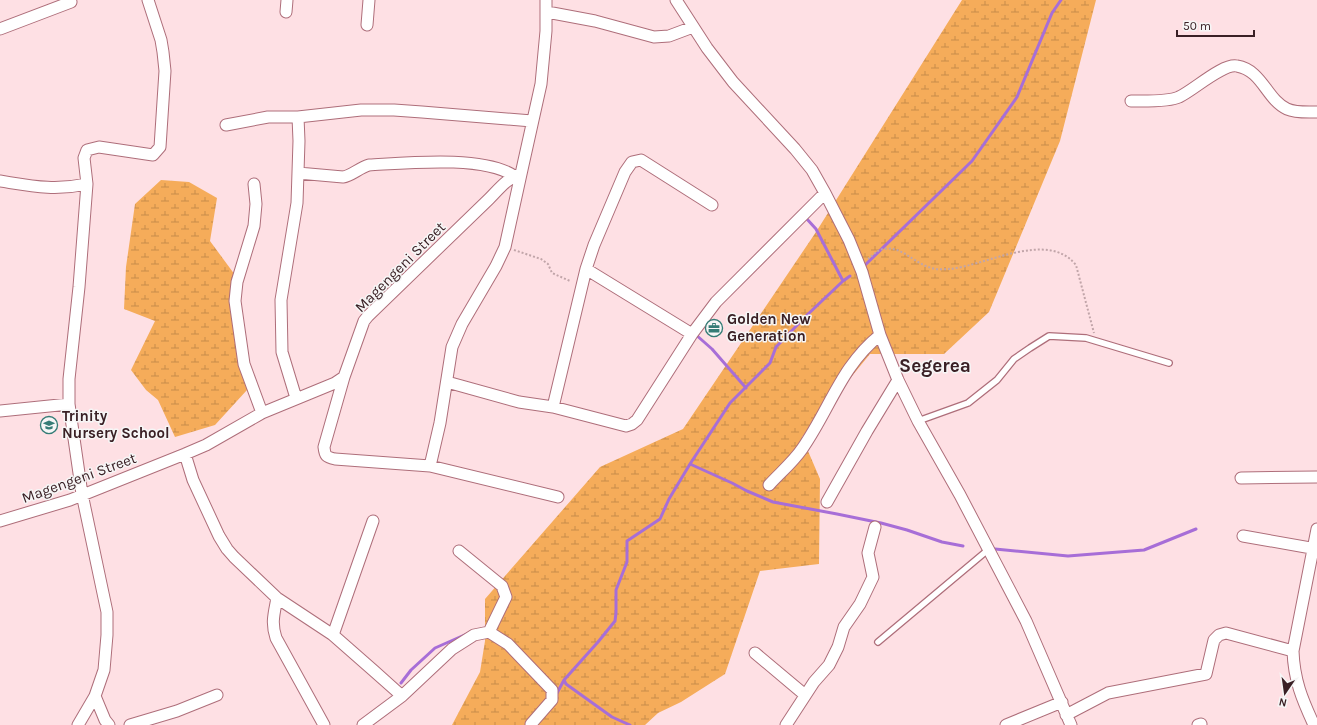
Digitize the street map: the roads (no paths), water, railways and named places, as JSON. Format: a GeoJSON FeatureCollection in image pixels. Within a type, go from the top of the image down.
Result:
{"type":"FeatureCollection","features":[{"type":"Feature","properties":{"kind":"street"},"geometry":{"type":"LineString","coordinates":[[78,725],[95,696],[104,670],[107,635],[107,612],[82,494],[69,404],[69,379],[78,301],[87,184],[84,158],[86,150],[99,147],[153,156],[160,147],[165,71],[164,58],[161,40],[148,0]]}},
{"type":"Feature","properties":{"kind":"street"},"geometry":{"type":"LineString","coordinates":[[286,12],[287,0]]}},
{"type":"Feature","properties":{"kind":"street"},"geometry":{"type":"LineString","coordinates":[[367,25],[369,0]]}},
{"type":"Feature","properties":{"kind":"street"},"geometry":{"type":"LineString","coordinates":[[430,466],[440,423],[452,347],[459,330],[496,266],[505,247],[518,175],[541,84],[544,63],[547,12],[546,0]]}},
{"type":"Feature","properties":{"kind":"street"},"geometry":{"type":"LineString","coordinates":[[676,0],[692,27],[707,48],[734,82],[795,149],[812,170],[825,193],[849,240],[859,266],[880,335],[898,380],[918,421],[960,495],[1026,621],[1069,720],[1108,693],[1206,674],[1214,640],[1219,635],[1226,633],[1293,651]]}},
{"type":"Feature","properties":{"kind":"street"},"geometry":{"type":"LineString","coordinates":[[0,29],[72,2]]}},
{"type":"Feature","properties":{"kind":"street"},"geometry":{"type":"LineString","coordinates":[[547,12],[595,21],[654,37],[669,36],[692,27]]}},
{"type":"Feature","properties":{"kind":"street"},"geometry":{"type":"LineString","coordinates":[[1131,101],[1174,99],[1192,91],[1222,69],[1231,65],[1236,65],[1251,70],[1278,102],[1286,109],[1299,112],[1317,112]]}},
{"type":"Feature","properties":{"kind":"street"},"geometry":{"type":"LineString","coordinates":[[226,125],[268,117],[298,117],[361,110],[394,110],[532,121]]}},
{"type":"Feature","properties":{"kind":"street"},"geometry":{"type":"LineString","coordinates":[[296,398],[282,352],[281,300],[297,203],[299,147],[298,117]]}},
{"type":"Feature","properties":{"kind":"street"},"geometry":{"type":"LineString","coordinates":[[553,407],[586,269],[594,245],[625,172],[632,162],[641,160],[712,205]]}},
{"type":"Feature","properties":{"kind":"street"},"geometry":{"type":"LineString","coordinates":[[298,172],[348,177],[361,167],[369,165],[464,162],[518,175]]}},
{"type":"Feature","properties":{"kind":"street","name":"Magengeni Street"},"geometry":{"type":"LineString","coordinates":[[0,521],[70,500],[185,454],[206,445],[262,413],[335,383],[344,377],[364,321],[368,316],[503,185],[518,175]]}},
{"type":"Feature","properties":{"kind":"street"},"geometry":{"type":"LineString","coordinates":[[0,181],[39,187],[69,188],[87,184]]}},
{"type":"Feature","properties":{"kind":"street"},"geometry":{"type":"LineString","coordinates":[[254,184],[256,204],[254,226],[237,282],[235,301],[244,364],[262,413]]}},
{"type":"Feature","properties":{"kind":"street"},"geometry":{"type":"LineString","coordinates":[[447,382],[519,402],[553,407],[626,426],[632,424],[637,420],[692,334],[716,302],[825,193]]}},
{"type":"Feature","properties":{"kind":"street"},"geometry":{"type":"LineString","coordinates":[[586,269],[692,334]]}},
{"type":"Feature","properties":{"kind":"street"},"geometry":{"type":"LineString","coordinates":[[769,485],[802,449],[853,362],[870,343],[880,335]]}},
{"type":"Feature","properties":{"kind":"street"},"geometry":{"type":"LineString","coordinates":[[344,377],[324,447],[327,457],[335,459],[430,466],[558,497]]}},
{"type":"Feature","properties":{"kind":"street"},"geometry":{"type":"LineString","coordinates":[[827,502],[898,380]]}},
{"type":"Feature","properties":{"kind":"street"},"geometry":{"type":"LineString","coordinates":[[0,411],[69,404]]}},
{"type":"Feature","properties":{"kind":"street"},"geometry":{"type":"LineString","coordinates":[[185,454],[194,480],[219,536],[227,549],[277,598],[333,636],[402,696]]}},
{"type":"Feature","properties":{"kind":"street"},"geometry":{"type":"LineString","coordinates":[[1241,478],[1317,477]]}},
{"type":"Feature","properties":{"kind":"street"},"geometry":{"type":"LineString","coordinates":[[333,636],[373,521]]}},
{"type":"Feature","properties":{"kind":"street"},"geometry":{"type":"LineString","coordinates":[[786,725],[805,695],[829,665],[838,647],[844,627],[860,604],[873,577],[868,553],[875,527]]}},
{"type":"Feature","properties":{"kind":"street"},"geometry":{"type":"LineString","coordinates":[[1314,725],[1305,706],[1296,679],[1293,651],[1316,549],[1317,529]]}},
{"type":"Feature","properties":{"kind":"street"},"geometry":{"type":"LineString","coordinates":[[1244,536],[1316,549]]}},
{"type":"Feature","properties":{"kind":"street"},"geometry":{"type":"LineString","coordinates":[[458,551],[502,586],[505,592],[506,597],[489,632]]}},
{"type":"Feature","properties":{"kind":"street"},"geometry":{"type":"LineString","coordinates":[[277,598],[273,624],[276,638],[324,725]]}},
{"type":"Feature","properties":{"kind":"street"},"geometry":{"type":"LineString","coordinates":[[363,725],[402,696],[452,649],[474,635],[489,632],[508,644],[552,690],[552,700],[531,724]]}},
{"type":"Feature","properties":{"kind":"street"},"geometry":{"type":"LineString","coordinates":[[756,653],[805,695]]}},
{"type":"Feature","properties":{"kind":"street"},"geometry":{"type":"LineString","coordinates":[[130,725],[176,711],[217,695]]}},
{"type":"Feature","properties":{"kind":"street"},"geometry":{"type":"LineString","coordinates":[[95,696],[105,720],[109,725]]}},
{"type":"Feature","properties":{"kind":"street"},"geometry":{"type":"LineString","coordinates":[[1006,725],[1062,702]]}},
{"type":"Feature","properties":{"kind":"lane"},"geometry":{"type":"LineString","coordinates":[[918,421],[968,403],[997,380],[1014,360],[1049,336],[1086,338],[1169,363]]}},
{"type":"Feature","properties":{"kind":"lane"},"geometry":{"type":"LineString","coordinates":[[878,642],[989,549]]}},
{"type":"Feature","properties":{"kind":"waterway"},"geometry":{"type":"LineString","coordinates":[[862,268],[972,161],[1017,97],[1052,13],[1061,0]]}},
{"type":"Feature","properties":{"kind":"waterway"},"geometry":{"type":"LineString","coordinates":[[806,218],[816,229],[843,281]]}},
{"type":"Feature","properties":{"kind":"waterway"},"geometry":{"type":"LineString","coordinates":[[690,464],[730,403],[770,363],[776,347],[806,316],[850,276]]}},
{"type":"Feature","properties":{"kind":"waterway"},"geometry":{"type":"LineString","coordinates":[[695,334],[712,349],[746,388]]}},
{"type":"Feature","properties":{"kind":"waterway"},"geometry":{"type":"LineString","coordinates":[[556,695],[564,680],[615,621],[616,590],[627,562],[627,541],[660,519],[669,499],[690,464],[773,502],[881,523],[942,542],[963,546]]}},
{"type":"Feature","properties":{"kind":"waterway"},"geometry":{"type":"LineString","coordinates":[[995,549],[1068,556],[1144,550],[1196,529]]}},
{"type":"Feature","properties":{"kind":"waterway"},"geometry":{"type":"LineString","coordinates":[[401,683],[411,670],[435,648],[469,633]]}},
{"type":"Feature","properties":{"kind":"waterway"},"geometry":{"type":"LineString","coordinates":[[564,680],[566,684],[612,717],[630,725]]}},
{"type":"Feature","properties":{"kind":"place","name":"Golden New Generation"},"geometry":{"type":"Point","coordinates":[714,328]}},
{"type":"Feature","properties":{"kind":"place","name":"Trinity Nursery School"},"geometry":{"type":"Point","coordinates":[49,425]}},
{"type":"Feature","properties":{"kind":"district","name":"Segerea"},"geometry":{"type":"Point","coordinates":[935,366]}}]}
